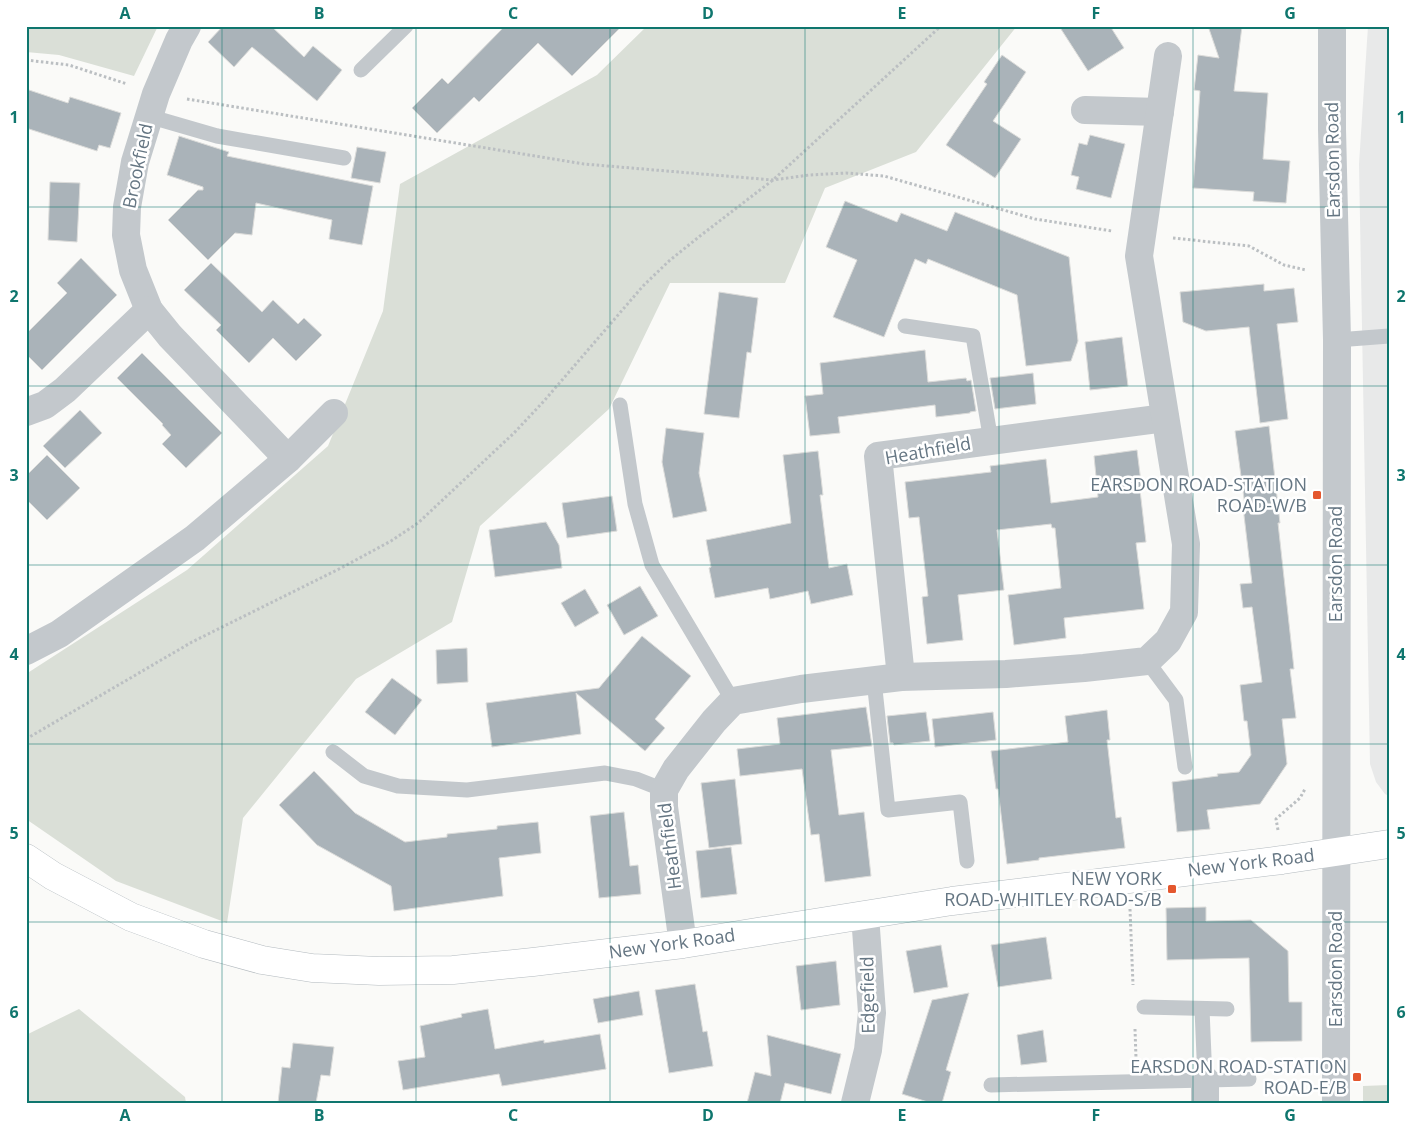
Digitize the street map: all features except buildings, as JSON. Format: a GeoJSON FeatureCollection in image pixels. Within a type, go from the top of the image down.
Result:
{"type":"FeatureCollection","features":[{"type":"Feature","properties":{"kind":"main road","name":"New York Road"},"geometry":{"type":"LineString","coordinates":[[26,858],[54,876],[131,917],[204,944],[262,960],[312,968],[379,971],[453,970],[683,944],[952,901],[1389,844]]}},
{"type":"Feature","properties":{"kind":"street","name":"Brookfield"},"geometry":{"type":"LineString","coordinates":[[187,26],[178,40],[152,105],[135,162],[127,206],[126,235],[133,270],[149,310],[170,336],[288,459]]}},
{"type":"Feature","properties":{"kind":"street","name":"Earsdon Road"},"geometry":{"type":"LineString","coordinates":[[1332,26],[1332,129],[1337,340],[1336,1103]]}},
{"type":"Feature","properties":{"kind":"street"},"geometry":{"type":"LineString","coordinates":[[733,701],[800,689],[901,677],[1006,674],[1147,661],[1168,641],[1184,612],[1186,544],[1139,256],[1168,56]]}},
{"type":"Feature","properties":{"kind":"street"},"geometry":{"type":"LineString","coordinates":[[1085,110],[1160,112]]}},
{"type":"Feature","properties":{"kind":"street"},"geometry":{"type":"LineString","coordinates":[[26,412],[46,405],[65,390],[149,310]]}},
{"type":"Feature","properties":{"kind":"street"},"geometry":{"type":"LineString","coordinates":[[26,651],[59,634],[195,538],[288,459],[334,413]]}},
{"type":"Feature","properties":{"kind":"street","name":"Heathfield"},"geometry":{"type":"LineString","coordinates":[[901,677],[878,456],[1165,418]]}},
{"type":"Feature","properties":{"kind":"street","name":"Heathfield"},"geometry":{"type":"LineString","coordinates":[[683,944],[664,807],[664,790],[676,769],[714,721],[733,701]]}},
{"type":"Feature","properties":{"kind":"street","name":"Edgefield"},"geometry":{"type":"LineString","coordinates":[[855,1103],[868,1050],[872,1013],[865,915]]}},
{"type":"Feature","properties":{"kind":"lane"},"geometry":{"type":"LineString","coordinates":[[361,70],[398,29]]}},
{"type":"Feature","properties":{"kind":"lane"},"geometry":{"type":"LineString","coordinates":[[152,105],[217,136],[344,158]]}},
{"type":"Feature","properties":{"kind":"lane"},"geometry":{"type":"LineString","coordinates":[[905,326],[973,336],[991,441]]}},
{"type":"Feature","properties":{"kind":"lane"},"geometry":{"type":"LineString","coordinates":[[1337,340],[1389,336]]}},
{"type":"Feature","properties":{"kind":"lane"},"geometry":{"type":"LineString","coordinates":[[620,405],[635,504],[652,565],[733,701]]}},
{"type":"Feature","properties":{"kind":"lane"},"geometry":{"type":"LineString","coordinates":[[1147,661],[1176,700],[1185,767]]}},
{"type":"Feature","properties":{"kind":"lane"},"geometry":{"type":"LineString","coordinates":[[874,680],[888,810],[960,802],[967,861]]}},
{"type":"Feature","properties":{"kind":"lane"},"geometry":{"type":"LineString","coordinates":[[333,752],[364,776],[398,786],[467,790],[605,773],[636,779],[664,790]]}},
{"type":"Feature","properties":{"kind":"lane"},"geometry":{"type":"LineString","coordinates":[[1144,1007],[1226,1010]]}},
{"type":"Feature","properties":{"kind":"lane"},"geometry":{"type":"LineString","coordinates":[[1202,1009],[1205,1091]]}},
{"type":"Feature","properties":{"kind":"lane"},"geometry":{"type":"LineString","coordinates":[[991,1085],[1137,1082],[1205,1091],[1249,1079]]}},
{"type":"Feature","properties":{"kind":"path"},"geometry":{"type":"LineString","coordinates":[[26,739],[192,642],[391,541],[418,523],[514,433],[643,286],[700,236],[772,180],[941,26]]}},
{"type":"Feature","properties":{"kind":"path"},"geometry":{"type":"LineString","coordinates":[[26,60],[69,65],[152,105],[584,164],[772,180],[846,173],[884,176],[1035,219],[1142,235],[1248,246],[1284,265],[1336,276]]}},
{"type":"Feature","properties":{"kind":"path"},"geometry":{"type":"LineString","coordinates":[[1128,879],[1134,994]]}},
{"type":"Feature","properties":{"kind":"path"},"geometry":{"type":"LineString","coordinates":[[1135,1023],[1137,1082]]}},
{"type":"Feature","properties":{"kind":"shaded area"},"geometry":{"type":"Polygon","coordinates":[[[26,26],[158,26],[134,76],[59,55],[26,52],[26,26]]]}},
{"type":"Feature","properties":{"kind":"shaded area"},"geometry":{"type":"Polygon","coordinates":[[[647,26],[1017,26],[916,152],[825,188],[785,283],[670,283],[609,409],[480,526],[452,622],[356,679],[243,818],[227,923],[116,881],[26,819],[26,674],[187,570],[328,446],[383,311],[400,184],[597,75],[647,26]]]}},
{"type":"Feature","properties":{"kind":"shaded area"},"geometry":{"type":"Polygon","coordinates":[[[1368,26],[1389,26],[1389,796],[1385,794],[1376,782],[1370,764],[1359,164],[1368,26]]]}},
{"type":"Feature","properties":{"kind":"shaded area"},"geometry":{"type":"Polygon","coordinates":[[[79,1009],[185,1097],[186,1103],[26,1103],[26,1035],[79,1009]]]}},
{"type":"Feature","properties":{"kind":"shaded area"},"geometry":{"type":"Polygon","coordinates":[[[1389,1085],[1389,1103],[1363,1103],[1363,1086],[1389,1085]]]}},
{"type":"Feature","properties":{"kind":"place","name":"EARSDON ROAD-STATION ROAD-W/B"},"geometry":{"type":"Point","coordinates":[1317,495]}},
{"type":"Feature","properties":{"kind":"place","name":"NEW YORK ROAD-WHITLEY ROAD-S/B"},"geometry":{"type":"Point","coordinates":[1172,889]}},
{"type":"Feature","properties":{"kind":"place","name":"EARSDON ROAD-STATION ROAD-E/B"},"geometry":{"type":"Point","coordinates":[1357,1077]}}]}
